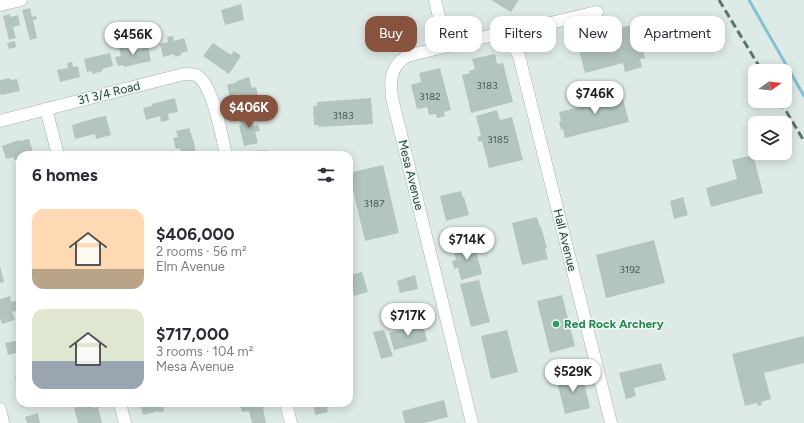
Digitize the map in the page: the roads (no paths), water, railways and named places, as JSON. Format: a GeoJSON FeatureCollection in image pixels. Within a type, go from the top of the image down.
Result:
{"type":"FeatureCollection","features":[{"type":"Feature","properties":{"kind":"street"},"geometry":{"type":"LineString","coordinates":[[0,5],[21,0]]}},
{"type":"Feature","properties":{"kind":"street"},"geometry":{"type":"LineString","coordinates":[[435,0],[439,16]]}},
{"type":"Feature","properties":{"kind":"street"},"geometry":{"type":"LineString","coordinates":[[556,22],[597,12]]}},
{"type":"Feature","properties":{"kind":"street","name":"Mesa Avenue"},"geometry":{"type":"LineString","coordinates":[[425,51],[407,56],[395,67],[391,75],[392,98],[472,423]]}},
{"type":"Feature","properties":{"kind":"street","name":"Hall Avenue"},"geometry":{"type":"LineString","coordinates":[[517,52],[610,423]]}},
{"type":"Feature","properties":{"kind":"street","name":"31 3/4 Road"},"geometry":{"type":"LineString","coordinates":[[0,121],[184,74],[197,75],[211,93],[225,151]]}},
{"type":"Feature","properties":{"kind":"street"},"geometry":{"type":"LineString","coordinates":[[46,109],[57,151]]}},
{"type":"Feature","properties":{"kind":"street"},"geometry":{"type":"LineString","coordinates":[[121,407],[125,423]]}},
{"type":"Feature","properties":{"kind":"street"},"geometry":{"type":"LineString","coordinates":[[287,407],[291,423]]}},
{"type":"Feature","properties":{"kind":"street"},"geometry":{"type":"LineString","coordinates":[[0,409],[3,423]]}},
{"type":"Feature","properties":{"kind":"waterway"},"geometry":{"type":"LineString","coordinates":[[749,0],[804,96]]}},
{"type":"Feature","properties":{"kind":"railway"},"geometry":{"type":"LineString","coordinates":[[719,0],[758,64]]}},
{"type":"Feature","properties":{"kind":"railway"},"geometry":{"type":"LineString","coordinates":[[784,108],[804,141]]}},
{"type":"Feature","properties":{"kind":"place","name":"Red Rock Archery"},"geometry":{"type":"Point","coordinates":[556,324]}}]}
